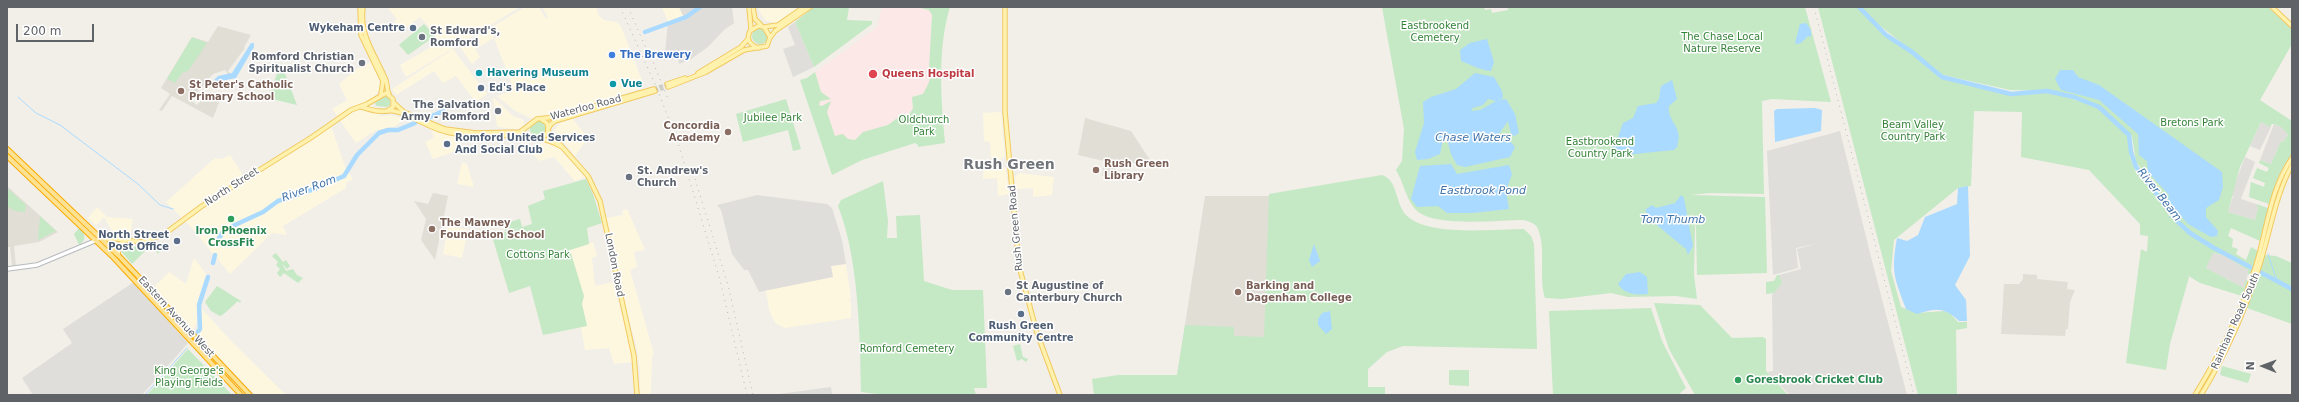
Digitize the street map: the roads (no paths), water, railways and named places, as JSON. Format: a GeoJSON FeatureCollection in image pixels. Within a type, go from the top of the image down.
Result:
{"type":"FeatureCollection","features":[{"type":"Feature","properties":{"kind":"highway","name":"Eastern Avenue West"},"geometry":{"type":"LineString","coordinates":[[7,149],[103,239],[250,395]]}},
{"type":"Feature","properties":{"kind":"highway","name":"Eastern Avenue West"},"geometry":{"type":"LineString","coordinates":[[7,156],[97,240],[241,395]]}},
{"type":"Feature","properties":{"kind":"main road"},"geometry":{"type":"LineString","coordinates":[[360,7],[361,35],[384,82],[381,94],[373,101],[372,106],[374,110]]}},
{"type":"Feature","properties":{"kind":"main road"},"geometry":{"type":"LineString","coordinates":[[360,106],[374,110],[394,111],[432,128],[449,133],[539,139],[545,136],[548,130],[547,123],[540,119],[533,120],[520,132],[476,133],[456,131],[433,125],[404,112],[398,108],[389,94],[386,80],[366,39],[362,23],[363,7]]}},
{"type":"Feature","properties":{"kind":"main road"},"geometry":{"type":"LineString","coordinates":[[749,7],[751,29],[748,38],[742,47],[712,67],[668,85],[706,72],[744,50],[766,46],[775,32],[810,7]]}},
{"type":"Feature","properties":{"kind":"main road"},"geometry":{"type":"LineString","coordinates":[[753,7],[755,20],[770,33],[770,39]]}},
{"type":"Feature","properties":{"kind":"main road"},"geometry":{"type":"LineString","coordinates":[[751,29],[763,26],[778,25],[804,7]]}},
{"type":"Feature","properties":{"kind":"main road","name":"Rush Green Road"},"geometry":{"type":"LineString","coordinates":[[1005,7],[1004,112],[1019,266],[1036,328],[1060,395]]}},
{"type":"Feature","properties":{"kind":"main road"},"geometry":{"type":"LineString","coordinates":[[2272,7],[2292,26]]}},
{"type":"Feature","properties":{"kind":"main road"},"geometry":{"type":"LineString","coordinates":[[748,38],[751,44],[759,48]]}},
{"type":"Feature","properties":{"kind":"main road","name":"Waterloo Road"},"geometry":{"type":"LineString","coordinates":[[540,119],[556,117],[655,90],[554,122],[548,130]]}},
{"type":"Feature","properties":{"kind":"main road"},"geometry":{"type":"LineString","coordinates":[[381,94],[389,94]]}},
{"type":"Feature","properties":{"kind":"main road","name":"North Street"},"geometry":{"type":"LineString","coordinates":[[97,240],[103,239],[145,242],[163,235],[246,177],[312,137],[351,110],[373,101]]}},
{"type":"Feature","properties":{"kind":"main road"},"geometry":{"type":"LineString","coordinates":[[387,111],[391,109],[394,102]]}},
{"type":"Feature","properties":{"kind":"main road"},"geometry":{"type":"LineString","coordinates":[[528,126],[528,132],[533,138]]}},
{"type":"Feature","properties":{"kind":"main road","name":"London Road"},"geometry":{"type":"LineString","coordinates":[[548,130],[591,180],[600,201],[632,349],[637,395]]}},
{"type":"Feature","properties":{"kind":"main road","name":"London Road"},"geometry":{"type":"LineString","coordinates":[[539,139],[552,141],[562,147]]}},
{"type":"Feature","properties":{"kind":"main road"},"geometry":{"type":"LineString","coordinates":[[2257,268],[2277,187],[2292,158]]}},
{"type":"Feature","properties":{"kind":"main road"},"geometry":{"type":"LineString","coordinates":[[2257,268],[2281,190],[2292,165]]}},
{"type":"Feature","properties":{"kind":"main road"},"geometry":{"type":"LineString","coordinates":[[7,269],[36,265],[97,240]]}},
{"type":"Feature","properties":{"kind":"main road"},"geometry":{"type":"LineString","coordinates":[[118,255],[118,245],[125,240]]}},
{"type":"Feature","properties":{"kind":"main road","name":"Rainham Road South"},"geometry":{"type":"LineString","coordinates":[[2201,395],[2257,268]]}},
{"type":"Feature","properties":{"kind":"main road","name":"Rainham Road South"},"geometry":{"type":"LineString","coordinates":[[2195,395],[2210,375]]}},
{"type":"Feature","properties":{"kind":"water"},"geometry":{"type":"Polygon","coordinates":[[[1806,23],[1811,30],[1811,37],[1808,36],[1801,43],[1796,44],[1800,24],[1806,23]]]}},
{"type":"Feature","properties":{"kind":"water"},"geometry":{"type":"Polygon","coordinates":[[[1487,39],[1494,62],[1491,71],[1480,69],[1461,61],[1460,50],[1470,43],[1487,39]]]}},
{"type":"Feature","properties":{"kind":"water"},"geometry":{"type":"Polygon","coordinates":[[[251,43],[254,43],[254,47],[236,78],[216,82],[214,80],[218,76],[232,73],[251,43]]]}},
{"type":"Feature","properties":{"kind":"water"},"geometry":{"type":"Polygon","coordinates":[[[2060,70],[2073,70],[2078,77],[2099,85],[2222,172],[2223,187],[2219,200],[2206,208],[2206,217],[2218,231],[2217,236],[2211,237],[2188,224],[2168,201],[2169,195],[2148,172],[2147,161],[2139,155],[2138,134],[2099,100],[2061,90],[2055,79],[2060,70]]]}},
{"type":"Feature","properties":{"kind":"water","name":"Chase Waters"},"geometry":{"type":"Polygon","coordinates":[[[1475,73],[1494,77],[1502,91],[1503,98],[1498,100],[1506,99],[1515,114],[1519,133],[1514,136],[1511,134],[1508,121],[1499,134],[1501,138],[1508,139],[1515,147],[1510,157],[1465,167],[1457,165],[1451,154],[1447,139],[1443,140],[1440,154],[1428,159],[1417,160],[1415,152],[1424,123],[1423,102],[1431,97],[1456,89],[1475,73]],[[1488,99],[1483,105],[1473,108],[1471,111],[1480,110],[1496,101],[1488,99]]]}},
{"type":"Feature","properties":{"kind":"water"},"geometry":{"type":"Polygon","coordinates":[[[1672,80],[1677,99],[1669,106],[1669,112],[1677,129],[1679,140],[1677,147],[1674,150],[1625,155],[1615,153],[1612,142],[1618,137],[1623,123],[1633,118],[1638,106],[1656,103],[1659,99],[1661,86],[1672,80]]]}},
{"type":"Feature","properties":{"kind":"water"},"geometry":{"type":"Polygon","coordinates":[[[1815,108],[1822,110],[1821,131],[1775,142],[1774,111],[1777,109],[1815,108]]]}},
{"type":"Feature","properties":{"kind":"water","name":"Eastbrook Pond"},"geometry":{"type":"Polygon","coordinates":[[[1451,164],[1457,174],[1509,165],[1512,174],[1506,191],[1509,209],[1472,213],[1447,213],[1438,206],[1417,207],[1411,199],[1420,166],[1451,164]]]}},
{"type":"Feature","properties":{"kind":"water"},"geometry":{"type":"Polygon","coordinates":[[[1968,186],[1970,256],[1955,285],[1966,300],[1967,321],[1959,321],[1949,313],[1940,310],[1917,314],[1906,309],[1896,281],[1894,259],[1897,238],[1907,241],[1918,235],[1925,217],[1957,204],[1958,188],[1968,186]]]}},
{"type":"Feature","properties":{"kind":"water","name":"Tom Thumb"},"geometry":{"type":"Polygon","coordinates":[[[1681,195],[1684,198],[1693,246],[1688,255],[1686,249],[1652,221],[1645,210],[1652,205],[1656,208],[1675,203],[1681,195]]]}},
{"type":"Feature","properties":{"kind":"water"},"geometry":{"type":"Polygon","coordinates":[[[1314,244],[1320,261],[1312,267],[1309,260],[1314,244]]]}},
{"type":"Feature","properties":{"kind":"water"},"geometry":{"type":"Polygon","coordinates":[[[1640,272],[1647,277],[1648,294],[1631,294],[1621,288],[1618,284],[1626,274],[1640,272]]]}},
{"type":"Feature","properties":{"kind":"water"},"geometry":{"type":"Polygon","coordinates":[[[1330,311],[1332,329],[1326,334],[1318,325],[1318,319],[1322,313],[1330,311]]]}},
{"type":"Feature","properties":{"kind":"waterway","name":"River Rom"},"geometry":{"type":"LineString","coordinates":[[645,32],[686,17],[700,7]]}},
{"type":"Feature","properties":{"kind":"waterway","name":"River Beam"},"geometry":{"type":"LineString","coordinates":[[1859,7],[1886,35],[1912,52],[1942,77],[2011,94],[2047,91],[2074,97],[2099,107],[2129,135],[2131,152],[2136,167],[2178,222],[2190,233],[2214,248],[2292,289]]}},
{"type":"Feature","properties":{"kind":"waterway"},"geometry":{"type":"LineString","coordinates":[[18,97],[36,113],[60,125],[138,184],[160,205],[173,209]]}},
{"type":"Feature","properties":{"kind":"waterway","name":"River Rom"},"geometry":{"type":"LineString","coordinates":[[428,118],[443,111]]}},
{"type":"Feature","properties":{"kind":"waterway","name":"River Rom"},"geometry":{"type":"LineString","coordinates":[[218,240],[224,230],[263,212],[278,201],[317,188],[344,176],[357,155],[379,133],[388,130],[398,130],[415,123]]}},
{"type":"Feature","properties":{"kind":"waterway"},"geometry":{"type":"LineString","coordinates":[[2268,254],[2277,281]]}},
{"type":"Feature","properties":{"kind":"waterway","name":"River Rom"},"geometry":{"type":"LineString","coordinates":[[213,263],[215,255]]}},
{"type":"Feature","properties":{"kind":"waterway","name":"River Rom"},"geometry":{"type":"LineString","coordinates":[[197,333],[200,329],[199,305],[208,277]]}},
{"type":"Feature","properties":{"kind":"waterway","name":"River Rom"},"geometry":{"type":"LineString","coordinates":[[145,395],[187,348]]}},
{"type":"Feature","properties":{"kind":"tunnel"},"geometry":{"type":"LineString","coordinates":[[654,89],[667,84]]}},
{"type":"Feature","properties":{"kind":"tunnel"},"geometry":{"type":"LineString","coordinates":[[655,91],[668,87]]}},
{"type":"Feature","properties":{"kind":"railway"},"geometry":{"type":"LineString","coordinates":[[620,7],[656,86],[679,146],[720,280],[747,395]]}},
{"type":"Feature","properties":{"kind":"railway"},"geometry":{"type":"LineString","coordinates":[[628,7],[652,62]]}},
{"type":"Feature","properties":{"kind":"railway"},"geometry":{"type":"LineString","coordinates":[[1814,7],[1914,395]]}},
{"type":"Feature","properties":{"kind":"railway"},"geometry":{"type":"LineString","coordinates":[[651,57],[668,99]]}},
{"type":"Feature","properties":{"kind":"railway"},"geometry":{"type":"LineString","coordinates":[[695,179],[728,285],[753,395]]}},
{"type":"Feature","properties":{"kind":"place","name":"Wykeham Centre"},"geometry":{"type":"Point","coordinates":[413,28]}},
{"type":"Feature","properties":{"kind":"place","name":"St Edward's, Romford"},"geometry":{"type":"Point","coordinates":[422,37]}},
{"type":"Feature","properties":{"kind":"place","name":"The Brewery"},"geometry":{"type":"Point","coordinates":[612,55]}},
{"type":"Feature","properties":{"kind":"place","name":"Romford Christian Spiritualist Church"},"geometry":{"type":"Point","coordinates":[362,63]}},
{"type":"Feature","properties":{"kind":"place","name":"Havering Museum"},"geometry":{"type":"Point","coordinates":[479,73]}},
{"type":"Feature","properties":{"kind":"place","name":"Queens Hospital"},"geometry":{"type":"Point","coordinates":[873,74]}},
{"type":"Feature","properties":{"kind":"place","name":"Vue"},"geometry":{"type":"Point","coordinates":[613,84]}},
{"type":"Feature","properties":{"kind":"place","name":"Ed's Place"},"geometry":{"type":"Point","coordinates":[481,88]}},
{"type":"Feature","properties":{"kind":"place","name":"St Peter's Catholic Primary School"},"geometry":{"type":"Point","coordinates":[181,91]}},
{"type":"Feature","properties":{"kind":"place","name":"The Salvation Army - Romford"},"geometry":{"type":"Point","coordinates":[498,111]}},
{"type":"Feature","properties":{"kind":"place","name":"Concordia Academy"},"geometry":{"type":"Point","coordinates":[728,132]}},
{"type":"Feature","properties":{"kind":"place","name":"Romford United Services And Social Club"},"geometry":{"type":"Point","coordinates":[447,144]}},
{"type":"Feature","properties":{"kind":"place","name":"Rush Green Library"},"geometry":{"type":"Point","coordinates":[1096,170]}},
{"type":"Feature","properties":{"kind":"place","name":"St. Andrew's Church"},"geometry":{"type":"Point","coordinates":[629,177]}},
{"type":"Feature","properties":{"kind":"place","name":"Iron Phoenix CrossFit"},"geometry":{"type":"Point","coordinates":[231,219]}},
{"type":"Feature","properties":{"kind":"place","name":"The Mawney Foundation School"},"geometry":{"type":"Point","coordinates":[432,229]}},
{"type":"Feature","properties":{"kind":"place","name":"North Street Post Office"},"geometry":{"type":"Point","coordinates":[177,241]}},
{"type":"Feature","properties":{"kind":"place","name":"St Augustine of Canterbury Church"},"geometry":{"type":"Point","coordinates":[1008,292]}},
{"type":"Feature","properties":{"kind":"place","name":"Barking and Dagenham College"},"geometry":{"type":"Point","coordinates":[1238,292]}},
{"type":"Feature","properties":{"kind":"place","name":"Rush Green Community Centre"},"geometry":{"type":"Point","coordinates":[1021,314]}},
{"type":"Feature","properties":{"kind":"place","name":"Goresbrook Cricket Club"},"geometry":{"type":"Point","coordinates":[1738,380]}},
{"type":"Feature","properties":{"kind":"district","name":"Rush Green"},"geometry":{"type":"Point","coordinates":[1009,165]}},
{"type":"Feature","properties":{"kind":"park label","name":"Eastbrookend Cemetery"},"geometry":{"type":"Point","coordinates":[1435,32]}},
{"type":"Feature","properties":{"kind":"park label","name":"The Chase Local Nature Reserve"},"geometry":{"type":"Point","coordinates":[1722,42]}},
{"type":"Feature","properties":{"kind":"park label","name":"Jubilee Park"},"geometry":{"type":"Point","coordinates":[773,118]}},
{"type":"Feature","properties":{"kind":"park label","name":"Bretons Park"},"geometry":{"type":"Point","coordinates":[2192,123]}},
{"type":"Feature","properties":{"kind":"park label","name":"Oldchurch Park"},"geometry":{"type":"Point","coordinates":[924,126]}},
{"type":"Feature","properties":{"kind":"park label","name":"Beam Valley Country Park"},"geometry":{"type":"Point","coordinates":[1913,130]}},
{"type":"Feature","properties":{"kind":"park label","name":"Eastbrookend Country Park"},"geometry":{"type":"Point","coordinates":[1600,148]}},
{"type":"Feature","properties":{"kind":"park label","name":"Cottons Park"},"geometry":{"type":"Point","coordinates":[538,255]}},
{"type":"Feature","properties":{"kind":"park label","name":"Romford Cemetery"},"geometry":{"type":"Point","coordinates":[907,349]}},
{"type":"Feature","properties":{"kind":"park label","name":"King George's Playing Fields"},"geometry":{"type":"Point","coordinates":[189,376]}}]}
